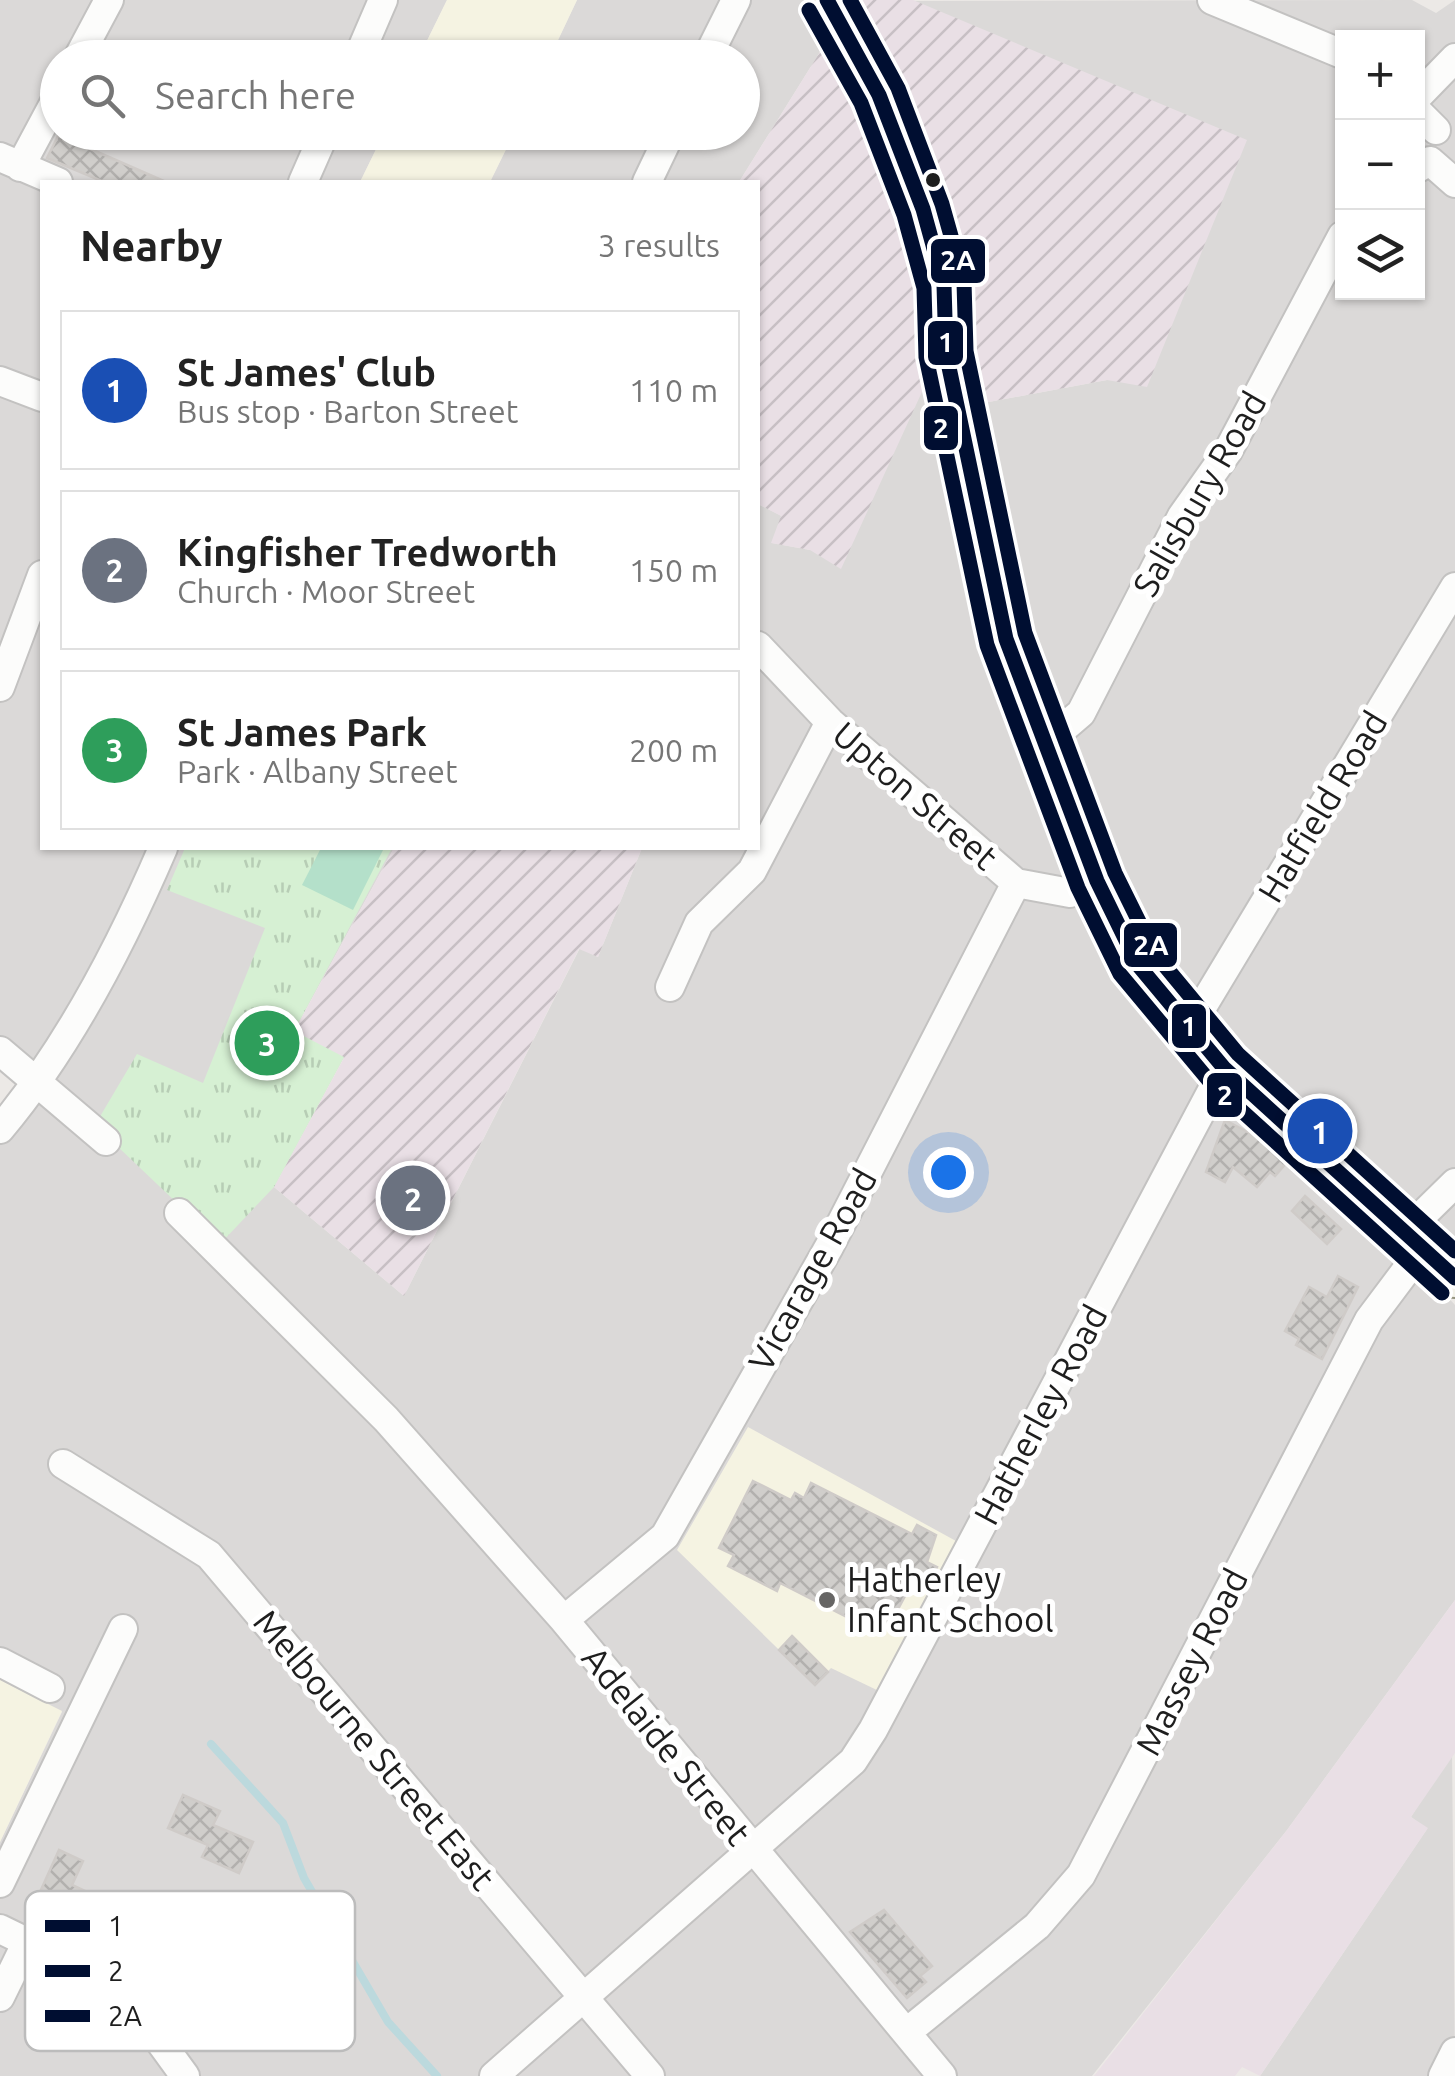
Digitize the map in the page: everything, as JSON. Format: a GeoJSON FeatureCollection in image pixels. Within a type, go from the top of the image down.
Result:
{"type":"FeatureCollection","features":[{"type":"Feature","properties":{"kind":"main road"},"geometry":{"type":"LineString","coordinates":[[827,0],[879,95],[923,210],[944,286],[946,353],[1006,639],[1097,881],[1138,965],[1224,1068],[1455,1278]]}},
{"type":"Feature","properties":{"kind":"street"},"geometry":{"type":"LineString","coordinates":[[88,40],[109,0]]}},
{"type":"Feature","properties":{"kind":"street"},"geometry":{"type":"LineString","coordinates":[[366,40],[383,0]]}},
{"type":"Feature","properties":{"kind":"street"},"geometry":{"type":"LineString","coordinates":[[717,40],[736,0]]}},
{"type":"Feature","properties":{"kind":"street"},"geometry":{"type":"LineString","coordinates":[[1212,0],[1335,51]]}},
{"type":"Feature","properties":{"kind":"street"},"geometry":{"type":"LineString","coordinates":[[1425,89],[1455,58]]}},
{"type":"Feature","properties":{"kind":"street"},"geometry":{"type":"LineString","coordinates":[[40,121],[10,162],[53,180]]}},
{"type":"Feature","properties":{"kind":"street"},"geometry":{"type":"LineString","coordinates":[[303,180],[316,150]]}},
{"type":"Feature","properties":{"kind":"street"},"geometry":{"type":"LineString","coordinates":[[647,180],[662,150]]}},
{"type":"Feature","properties":{"kind":"street"},"geometry":{"type":"LineString","coordinates":[[1425,166],[1455,182]]}},
{"type":"Feature","properties":{"kind":"street","name":"Salisbury Road"},"geometry":{"type":"LineString","coordinates":[[1042,736],[1060,731],[1081,713],[1182,516],[1228,452],[1335,249]]}},
{"type":"Feature","properties":{"kind":"street"},"geometry":{"type":"LineString","coordinates":[[0,381],[40,396]]}},
{"type":"Feature","properties":{"kind":"street"},"geometry":{"type":"LineString","coordinates":[[0,686],[40,580]]}},
{"type":"Feature","properties":{"kind":"street","name":"Hatfield Road"},"geometry":{"type":"LineString","coordinates":[[1190,1027],[1455,588]]}},
{"type":"Feature","properties":{"kind":"street","name":"Upton Street"},"geometry":{"type":"LineString","coordinates":[[760,648],[830,722],[1016,884],[1070,893],[1097,881]]}},
{"type":"Feature","properties":{"kind":"street"},"geometry":{"type":"LineString","coordinates":[[670,987],[698,923],[752,871],[830,722]]}},
{"type":"Feature","properties":{"kind":"street"},"geometry":{"type":"LineString","coordinates":[[0,1129],[40,1081],[138,906],[161,850]]}},
{"type":"Feature","properties":{"kind":"street","name":"Vicarage Road"},"geometry":{"type":"LineString","coordinates":[[564,1620],[665,1536],[829,1247],[1016,884]]}},
{"type":"Feature","properties":{"kind":"street"},"geometry":{"type":"LineString","coordinates":[[0,1051],[40,1081],[106,1141]]}},
{"type":"Feature","properties":{"kind":"street","name":"Hatherley Road"},"geometry":{"type":"LineString","coordinates":[[494,2076],[853,1761],[874,1730],[1224,1068]]}},
{"type":"Feature","properties":{"kind":"street","name":"Massey Road"},"geometry":{"type":"LineString","coordinates":[[907,2032],[1037,1926],[1081,1875],[1369,1320],[1414,1240],[1455,1183]]}},
{"type":"Feature","properties":{"kind":"street","name":"Adelaide Street"},"geometry":{"type":"LineString","coordinates":[[180,1213],[386,1419],[564,1620],[942,2076]]}},
{"type":"Feature","properties":{"kind":"street","name":"Melbourne Street East"},"geometry":{"type":"LineString","coordinates":[[63,1464],[209,1555],[650,2076]]}},
{"type":"Feature","properties":{"kind":"street"},"geometry":{"type":"LineString","coordinates":[[0,1882],[123,1630]]}},
{"type":"Feature","properties":{"kind":"street"},"geometry":{"type":"LineString","coordinates":[[0,1662],[50,1688]]}},
{"type":"Feature","properties":{"kind":"street"},"geometry":{"type":"LineString","coordinates":[[0,1928],[25,1940]]}},
{"type":"Feature","properties":{"kind":"street"},"geometry":{"type":"LineString","coordinates":[[0,1997],[25,1948]]}},
{"type":"Feature","properties":{"kind":"street"},"geometry":{"type":"LineString","coordinates":[[167,2051],[185,2076]]}},
{"type":"Feature","properties":{"kind":"street"},"geometry":{"type":"LineString","coordinates":[[1443,2076],[1455,2052]]}},
{"type":"Feature","properties":{"kind":"shaded area"},"geometry":{"type":"Polygon","coordinates":[[[0,0],[447,0],[427,40],[40,40],[40,150],[376,150],[361,180],[40,180],[40,850],[393,850],[294,1031],[344,1057],[274,1187],[404,1296],[580,948],[598,957],[641,850],[760,850],[760,505],[782,516],[772,543],[810,550],[937,359],[1096,913],[1455,1305],[1455,1600],[1287,1830],[1092,2076],[0,2076],[0,1842],[62,1712],[0,1680],[0,1129],[40,1081],[0,1051],[0,0]]]}},
{"type":"Feature","properties":{"kind":"shaded area"},"geometry":{"type":"Polygon","coordinates":[[[447,0],[577,0],[558,40],[427,40],[447,0]]]}},
{"type":"Feature","properties":{"kind":"shaded area"},"geometry":{"type":"Polygon","coordinates":[[[577,0],[814,0],[833,31],[760,148],[760,40],[558,40],[577,0]]]}},
{"type":"Feature","properties":{"kind":"shaded area"},"geometry":{"type":"Polygon","coordinates":[[[859,0],[913,0],[1247,140],[1147,387],[1107,380],[978,404],[950,271],[864,29],[859,0]]]}},
{"type":"Feature","properties":{"kind":"shaded area"},"geometry":{"type":"Polygon","coordinates":[[[1412,0],[1436,13],[1455,0],[1455,1238],[1241,1048],[1134,907],[1089,808],[1054,715],[1017,593],[978,404],[1107,380],[913,1],[1412,0]]]}},
{"type":"Feature","properties":{"kind":"shaded area"},"geometry":{"type":"Polygon","coordinates":[[[833,31],[897,187],[937,359],[841,569],[810,550],[771,543],[781,516],[760,505],[760,180],[740,180],[833,31]]]}},
{"type":"Feature","properties":{"kind":"shaded area"},"geometry":{"type":"Polygon","coordinates":[[[375,150],[506,150],[491,180],[361,180],[375,150]]]}},
{"type":"Feature","properties":{"kind":"shaded area"},"geometry":{"type":"Polygon","coordinates":[[[506,150],[759,150],[740,180],[491,180],[506,150]]]}},
{"type":"Feature","properties":{"kind":"shaded area"},"geometry":{"type":"Polygon","coordinates":[[[393,850],[641,850],[598,957],[579,949],[404,1296],[274,1187],[344,1058],[294,1032],[393,850]]]}},
{"type":"Feature","properties":{"kind":"shaded area","name":"Hatherley Infant School"},"geometry":{"type":"Polygon","coordinates":[[[748,1427],[956,1541],[881,1692],[831,1668],[815,1685],[677,1550],[748,1427]]]}},
{"type":"Feature","properties":{"kind":"shaded area"},"geometry":{"type":"Polygon","coordinates":[[[1455,1600],[1455,1753],[1411,1817],[1428,1828],[1260,2076],[1242,2067],[1235,2076],[1094,2076],[1287,1830],[1455,1600]]]}},
{"type":"Feature","properties":{"kind":"shaded area"},"geometry":{"type":"Polygon","coordinates":[[[0,1680],[62,1711],[0,1842],[0,1680]]]}},
{"type":"Feature","properties":{"kind":"shaded area"},"geometry":{"type":"Polygon","coordinates":[[[1452,1751],[1455,2076],[1260,2076],[1427,1829],[1411,1817],[1452,1751]]]}},
{"type":"Feature","properties":{"kind":"green space"},"geometry":{"type":"Polygon","coordinates":[[[184,850],[391,850],[294,1031],[344,1057],[274,1187],[220,1244],[95,1125],[137,1054],[203,1083],[265,928],[167,890],[184,850]]]}},
{"type":"Feature","properties":{"kind":"green space"},"geometry":{"type":"Polygon","coordinates":[[[320,850],[383,850],[353,910],[302,885],[320,850]]]}},
{"type":"Feature","properties":{"kind":"building"},"geometry":{"type":"Polygon","coordinates":[[[51,150],[93,150],[161,180],[99,180],[47,158],[51,150]]]}},
{"type":"Feature","properties":{"kind":"building"},"geometry":{"type":"Polygon","coordinates":[[[1225,1120],[1270,1144],[1288,1161],[1275,1176],[1270,1172],[1257,1187],[1233,1167],[1225,1182],[1206,1172],[1225,1120]]]}},
{"type":"Feature","properties":{"kind":"building"},"geometry":{"type":"Polygon","coordinates":[[[1305,1196],[1341,1229],[1327,1244],[1292,1211],[1305,1196]]]}},
{"type":"Feature","properties":{"kind":"building"},"geometry":{"type":"Polygon","coordinates":[[[1338,1276],[1358,1287],[1322,1359],[1296,1345],[1299,1339],[1285,1331],[1309,1287],[1327,1297],[1338,1276]]]}},
{"type":"Feature","properties":{"kind":"building"},"geometry":{"type":"Polygon","coordinates":[[[753,1481],[791,1500],[795,1493],[804,1498],[811,1483],[912,1534],[917,1525],[936,1535],[927,1562],[937,1567],[925,1590],[912,1583],[890,1624],[853,1605],[847,1617],[780,1583],[777,1591],[728,1566],[734,1555],[719,1548],[753,1481]]]}},
{"type":"Feature","properties":{"kind":"building"},"geometry":{"type":"Polygon","coordinates":[[[792,1636],[828,1672],[815,1685],[779,1650],[792,1636]]]}},
{"type":"Feature","properties":{"kind":"building"},"geometry":{"type":"Polygon","coordinates":[[[183,1795],[220,1811],[213,1825],[253,1842],[239,1873],[202,1857],[208,1845],[168,1828],[183,1795]]]}},
{"type":"Feature","properties":{"kind":"building"},"geometry":{"type":"Polygon","coordinates":[[[59,1850],[83,1861],[72,1885],[85,1891],[40,1891],[59,1850]]]}},
{"type":"Feature","properties":{"kind":"building"},"geometry":{"type":"Polygon","coordinates":[[[884,1910],[932,1966],[920,1976],[926,1982],[907,1998],[850,1932],[884,1910]]]}},
{"type":"Feature","properties":{"kind":"waterway"},"geometry":{"type":"LineString","coordinates":[[211,1744],[283,1823],[312,1891]]}},
{"type":"Feature","properties":{"kind":"waterway"},"geometry":{"type":"LineString","coordinates":[[355,1965],[388,2022],[437,2076]]}},
{"type":"Feature","properties":{"kind":"transit line","name":"1"},"geometry":{"type":"LineString","coordinates":[[827,0],[879,95],[923,209],[944,285],[946,353],[1006,639],[1097,881],[1138,965],[1224,1068],[1455,1278]]}},
{"type":"Feature","properties":{"kind":"transit line","name":"2A"},"geometry":{"type":"LineString","coordinates":[[850,0],[898,88],[942,204],[964,282],[966,351],[1025,633],[1115,873],[1155,954],[1238,1054],[1455,1251]]}},
{"type":"Feature","properties":{"kind":"transit line","name":"2"},"geometry":{"type":"LineString","coordinates":[[809,10],[861,103],[904,215],[924,288],[926,357],[987,645],[1078,888],[1120,974],[1211,1083],[1442,1293]]}},
{"type":"Feature","properties":{"kind":"place","name":"St James Park"},"geometry":{"type":"Point","coordinates":[267,1043]}},
{"type":"Feature","properties":{"kind":"place","name":"St James' Club"},"geometry":{"type":"Point","coordinates":[1320,1131]}},
{"type":"Feature","properties":{"kind":"place","name":"Kingfisher Tredworth"},"geometry":{"type":"Point","coordinates":[413,1198]}},
{"type":"Feature","properties":{"kind":"place","name":"Hatherley Infant School"},"geometry":{"type":"Point","coordinates":[827,1600]}}]}
